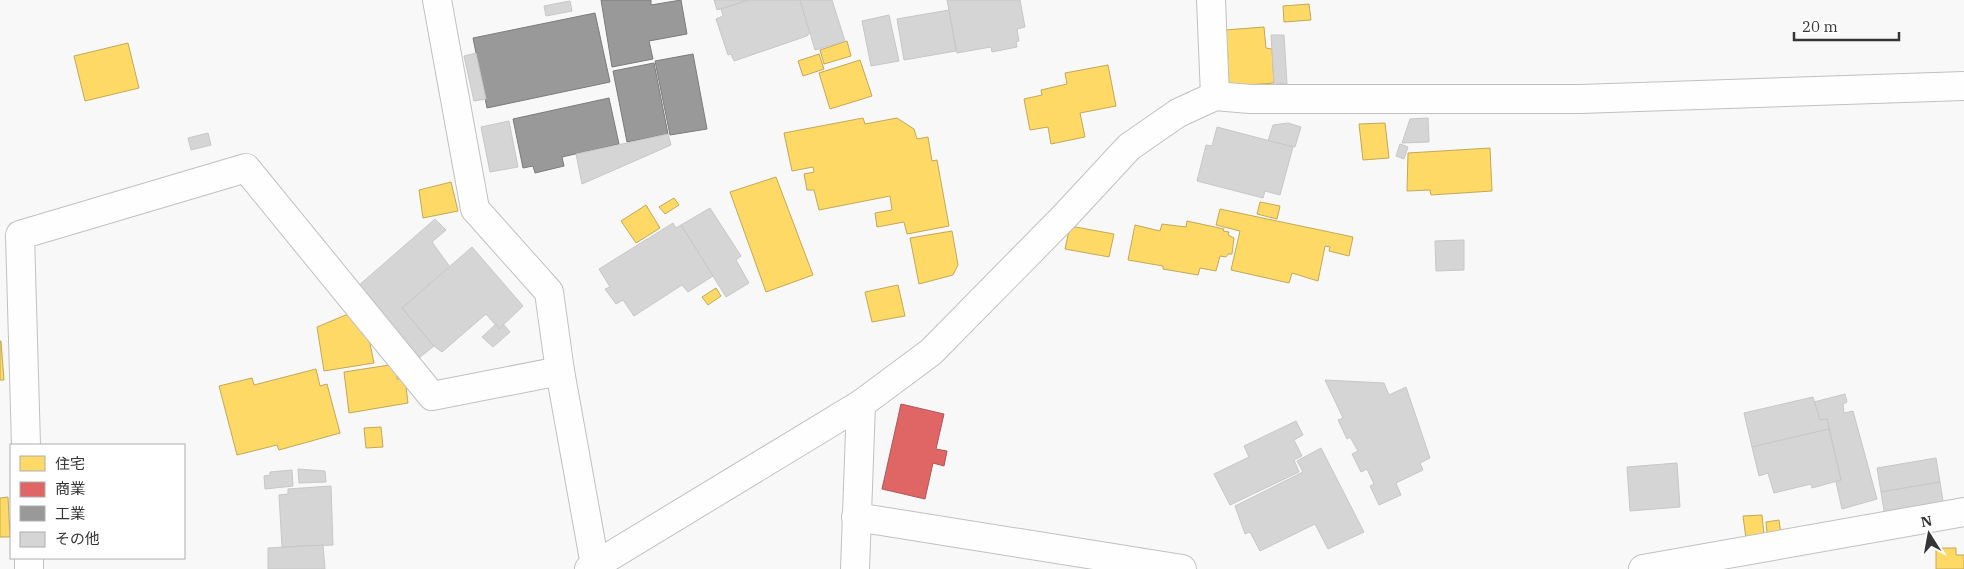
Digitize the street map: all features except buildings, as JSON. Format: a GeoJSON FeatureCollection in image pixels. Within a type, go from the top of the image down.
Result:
{"type":"FeatureCollection","features":[{"type":"Feature","properties":{"kind":"street"},"geometry":{"type":"LineString","coordinates":[[437,0],[474,208],[549,292],[592,567],[861,404],[931,352],[1065,216],[1128,147],[1178,113],[1215,96],[1250,99],[1580,98],[1964,86]]}},
{"type":"Feature","properties":{"kind":"street"},"geometry":{"type":"LineString","coordinates":[[1212,0],[1215,96]]}},
{"type":"Feature","properties":{"kind":"street"},"geometry":{"type":"LineString","coordinates":[[26,444],[20,235],[246,168],[432,396],[560,371]]}},
{"type":"Feature","properties":{"kind":"street"},"geometry":{"type":"LineString","coordinates":[[855,569],[861,404]]}},
{"type":"Feature","properties":{"kind":"street"},"geometry":{"type":"LineString","coordinates":[[1643,569],[1964,512]]}},
{"type":"Feature","properties":{"kind":"street"},"geometry":{"type":"LineString","coordinates":[[856,517],[1182,569]]}}]}
